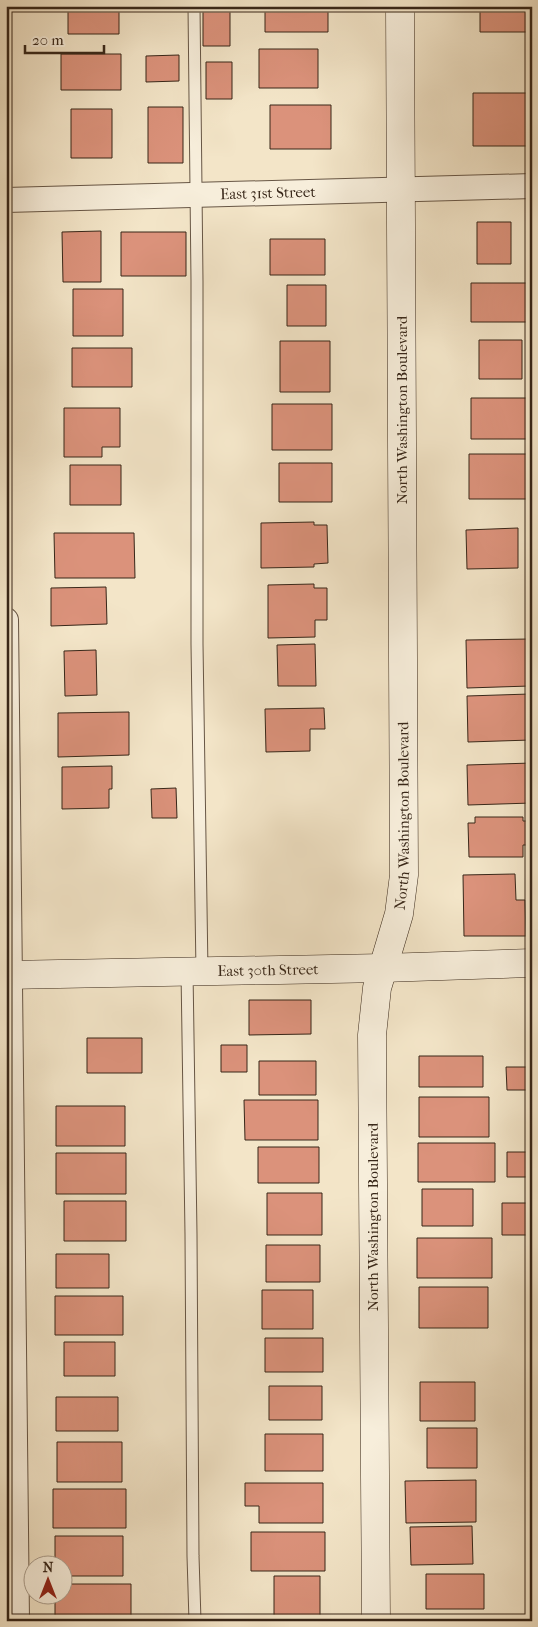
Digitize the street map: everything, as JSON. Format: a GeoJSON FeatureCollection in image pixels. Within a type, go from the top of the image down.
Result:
{"type":"FeatureCollection","features":[{"type":"Feature","properties":{"kind":"street","name":"North Washington Boulevard"},"geometry":{"type":"LineString","coordinates":[[376,1621],[372,1035],[377,988],[399,914],[404,875],[400,6]]}},
{"type":"Feature","properties":{"kind":"street","name":"East 31st Street"},"geometry":{"type":"LineString","coordinates":[[6,200],[532,186]]}},
{"type":"Feature","properties":{"kind":"street"},"geometry":{"type":"LineString","coordinates":[[6,620],[17,1621]]}},
{"type":"Feature","properties":{"kind":"street","name":"East 30th Street"},"geometry":{"type":"LineString","coordinates":[[9,975],[383,968],[532,963]]}},
{"type":"Feature","properties":{"kind":"lane"},"geometry":{"type":"LineString","coordinates":[[194,6],[197,281],[197,644],[194,971],[195,1621]]}},
{"type":"Feature","properties":{"kind":"building"},"geometry":{"type":"Polygon","coordinates":[[[68,6],[119,6],[119,34],[68,34],[68,6]]]}},
{"type":"Feature","properties":{"kind":"building"},"geometry":{"type":"Polygon","coordinates":[[[265,6],[328,6],[328,32],[265,32],[265,6]]]}},
{"type":"Feature","properties":{"kind":"building"},"geometry":{"type":"Polygon","coordinates":[[[480,6],[532,6],[532,32],[480,32],[480,6]]]}},
{"type":"Feature","properties":{"kind":"building"},"geometry":{"type":"Polygon","coordinates":[[[203,8],[230,8],[230,46],[203,46],[203,8]]]}},
{"type":"Feature","properties":{"kind":"building"},"geometry":{"type":"Polygon","coordinates":[[[259,49],[318,49],[318,88],[259,88],[259,49]]]}},
{"type":"Feature","properties":{"kind":"building"},"geometry":{"type":"Polygon","coordinates":[[[61,54],[121,54],[121,90],[61,90],[61,54]]]}},
{"type":"Feature","properties":{"kind":"building"},"geometry":{"type":"Polygon","coordinates":[[[179,55],[179,81],[146,82],[146,56],[179,55]]]}},
{"type":"Feature","properties":{"kind":"building"},"geometry":{"type":"Polygon","coordinates":[[[206,62],[232,62],[232,99],[206,99],[206,62]]]}},
{"type":"Feature","properties":{"kind":"building"},"geometry":{"type":"Polygon","coordinates":[[[473,93],[528,93],[528,146],[473,146],[473,93]]]}},
{"type":"Feature","properties":{"kind":"building"},"geometry":{"type":"Polygon","coordinates":[[[270,105],[331,105],[331,149],[270,149],[270,105]]]}},
{"type":"Feature","properties":{"kind":"building"},"geometry":{"type":"Polygon","coordinates":[[[148,107],[183,107],[183,163],[148,163],[148,107]]]}},
{"type":"Feature","properties":{"kind":"building"},"geometry":{"type":"Polygon","coordinates":[[[71,109],[112,109],[112,158],[71,158],[71,109]]]}},
{"type":"Feature","properties":{"kind":"building"},"geometry":{"type":"Polygon","coordinates":[[[477,222],[511,222],[511,264],[477,264],[477,222]]]}},
{"type":"Feature","properties":{"kind":"building"},"geometry":{"type":"Polygon","coordinates":[[[101,231],[101,282],[63,282],[62,232],[101,231]]]}},
{"type":"Feature","properties":{"kind":"building"},"geometry":{"type":"Polygon","coordinates":[[[121,232],[186,232],[186,276],[121,276],[121,232]]]}},
{"type":"Feature","properties":{"kind":"building"},"geometry":{"type":"Polygon","coordinates":[[[270,239],[325,239],[325,275],[270,275],[270,239]]]}},
{"type":"Feature","properties":{"kind":"building"},"geometry":{"type":"Polygon","coordinates":[[[471,283],[532,283],[532,322],[471,322],[471,283]]]}},
{"type":"Feature","properties":{"kind":"building"},"geometry":{"type":"Polygon","coordinates":[[[287,285],[326,285],[326,326],[287,326],[287,285]]]}},
{"type":"Feature","properties":{"kind":"building"},"geometry":{"type":"Polygon","coordinates":[[[73,289],[123,289],[123,336],[73,336],[73,289]]]}},
{"type":"Feature","properties":{"kind":"building"},"geometry":{"type":"Polygon","coordinates":[[[479,340],[522,340],[522,379],[479,379],[479,340]]]}},
{"type":"Feature","properties":{"kind":"building"},"geometry":{"type":"Polygon","coordinates":[[[280,341],[330,341],[330,392],[280,392],[280,341]]]}},
{"type":"Feature","properties":{"kind":"building"},"geometry":{"type":"Polygon","coordinates":[[[72,348],[132,348],[132,387],[72,387],[72,348]]]}},
{"type":"Feature","properties":{"kind":"building"},"geometry":{"type":"Polygon","coordinates":[[[471,398],[532,398],[532,439],[471,439],[471,398]]]}},
{"type":"Feature","properties":{"kind":"building"},"geometry":{"type":"Polygon","coordinates":[[[272,404],[332,404],[332,450],[272,450],[272,404]]]}},
{"type":"Feature","properties":{"kind":"building"},"geometry":{"type":"Polygon","coordinates":[[[64,408],[120,408],[120,447],[102,447],[102,457],[64,457],[64,408]]]}},
{"type":"Feature","properties":{"kind":"building"},"geometry":{"type":"Polygon","coordinates":[[[469,454],[532,454],[532,499],[469,499],[469,454]]]}},
{"type":"Feature","properties":{"kind":"building"},"geometry":{"type":"Polygon","coordinates":[[[279,463],[332,463],[332,502],[279,502],[279,463]]]}},
{"type":"Feature","properties":{"kind":"building"},"geometry":{"type":"Polygon","coordinates":[[[70,465],[121,465],[121,505],[70,505],[70,465]]]}},
{"type":"Feature","properties":{"kind":"building"},"geometry":{"type":"Polygon","coordinates":[[[314,522],[314,525],[327,525],[328,563],[314,564],[314,567],[261,568],[261,523],[314,522]]]}},
{"type":"Feature","properties":{"kind":"building"},"geometry":{"type":"Polygon","coordinates":[[[518,528],[518,568],[467,569],[466,530],[518,528]]]}},
{"type":"Feature","properties":{"kind":"building"},"geometry":{"type":"Polygon","coordinates":[[[54,533],[134,533],[135,578],[55,578],[54,533]]]}},
{"type":"Feature","properties":{"kind":"building"},"geometry":{"type":"Polygon","coordinates":[[[314,584],[314,588],[327,588],[327,620],[315,620],[315,637],[268,638],[268,585],[314,584]]]}},
{"type":"Feature","properties":{"kind":"building"},"geometry":{"type":"Polygon","coordinates":[[[106,587],[107,624],[51,626],[51,588],[106,587]]]}},
{"type":"Feature","properties":{"kind":"building"},"geometry":{"type":"Polygon","coordinates":[[[529,639],[530,686],[467,688],[466,640],[529,639]]]}},
{"type":"Feature","properties":{"kind":"building"},"geometry":{"type":"Polygon","coordinates":[[[315,644],[316,686],[278,686],[277,645],[315,644]]]}},
{"type":"Feature","properties":{"kind":"building"},"geometry":{"type":"Polygon","coordinates":[[[96,650],[97,695],[65,696],[64,651],[96,650]]]}},
{"type":"Feature","properties":{"kind":"building"},"geometry":{"type":"Polygon","coordinates":[[[530,694],[531,740],[468,742],[467,696],[530,694]]]}},
{"type":"Feature","properties":{"kind":"building"},"geometry":{"type":"Polygon","coordinates":[[[324,708],[325,729],[310,729],[310,751],[266,752],[265,709],[324,708]]]}},
{"type":"Feature","properties":{"kind":"building"},"geometry":{"type":"Polygon","coordinates":[[[129,712],[129,755],[58,757],[58,713],[129,712]]]}},
{"type":"Feature","properties":{"kind":"building"},"geometry":{"type":"Polygon","coordinates":[[[532,763],[532,803],[468,805],[467,765],[532,763]]]}},
{"type":"Feature","properties":{"kind":"building"},"geometry":{"type":"Polygon","coordinates":[[[112,766],[112,789],[109,789],[109,808],[62,809],[62,767],[112,766]]]}},
{"type":"Feature","properties":{"kind":"building"},"geometry":{"type":"Polygon","coordinates":[[[176,788],[177,818],[152,818],[151,789],[176,788]]]}},
{"type":"Feature","properties":{"kind":"building"},"geometry":{"type":"Polygon","coordinates":[[[475,817],[523,817],[523,821],[532,821],[532,845],[523,845],[523,857],[469,857],[468,823],[475,823],[475,817]]]}},
{"type":"Feature","properties":{"kind":"building"},"geometry":{"type":"Polygon","coordinates":[[[515,874],[516,900],[525,900],[526,936],[464,936],[463,875],[515,874]]]}},
{"type":"Feature","properties":{"kind":"building"},"geometry":{"type":"Polygon","coordinates":[[[249,1000],[311,1000],[311,1034],[249,1035],[249,1000]]]}},
{"type":"Feature","properties":{"kind":"building"},"geometry":{"type":"Polygon","coordinates":[[[87,1038],[142,1038],[142,1073],[87,1073],[87,1038]]]}},
{"type":"Feature","properties":{"kind":"building"},"geometry":{"type":"Polygon","coordinates":[[[221,1045],[247,1045],[247,1072],[221,1072],[221,1045]]]}},
{"type":"Feature","properties":{"kind":"building"},"geometry":{"type":"Polygon","coordinates":[[[419,1056],[483,1056],[483,1087],[419,1087],[419,1056]]]}},
{"type":"Feature","properties":{"kind":"building"},"geometry":{"type":"Polygon","coordinates":[[[259,1061],[316,1061],[316,1095],[259,1095],[259,1061]]]}},
{"type":"Feature","properties":{"kind":"building"},"geometry":{"type":"Polygon","coordinates":[[[506,1067],[532,1067],[532,1090],[507,1090],[506,1067]]]}},
{"type":"Feature","properties":{"kind":"building"},"geometry":{"type":"Polygon","coordinates":[[[419,1097],[489,1097],[489,1137],[419,1137],[419,1097]]]}},
{"type":"Feature","properties":{"kind":"building"},"geometry":{"type":"Polygon","coordinates":[[[244,1100],[318,1100],[318,1140],[245,1140],[244,1100]]]}},
{"type":"Feature","properties":{"kind":"building"},"geometry":{"type":"Polygon","coordinates":[[[56,1106],[125,1106],[125,1146],[56,1146],[56,1106]]]}},
{"type":"Feature","properties":{"kind":"building"},"geometry":{"type":"Polygon","coordinates":[[[418,1143],[495,1143],[495,1182],[418,1182],[418,1143]]]}},
{"type":"Feature","properties":{"kind":"building"},"geometry":{"type":"Polygon","coordinates":[[[258,1147],[319,1147],[319,1183],[258,1183],[258,1147]]]}},
{"type":"Feature","properties":{"kind":"building"},"geometry":{"type":"Polygon","coordinates":[[[507,1152],[532,1152],[532,1177],[507,1177],[507,1152]]]}},
{"type":"Feature","properties":{"kind":"building"},"geometry":{"type":"Polygon","coordinates":[[[56,1153],[126,1153],[126,1194],[56,1194],[56,1153]]]}},
{"type":"Feature","properties":{"kind":"building"},"geometry":{"type":"Polygon","coordinates":[[[422,1189],[473,1189],[473,1226],[422,1226],[422,1189]]]}},
{"type":"Feature","properties":{"kind":"building"},"geometry":{"type":"Polygon","coordinates":[[[267,1193],[322,1193],[322,1235],[267,1235],[267,1193]]]}},
{"type":"Feature","properties":{"kind":"building"},"geometry":{"type":"Polygon","coordinates":[[[64,1201],[126,1201],[126,1241],[64,1241],[64,1201]]]}},
{"type":"Feature","properties":{"kind":"building"},"geometry":{"type":"Polygon","coordinates":[[[502,1203],[532,1203],[532,1235],[502,1235],[502,1203]]]}},
{"type":"Feature","properties":{"kind":"building"},"geometry":{"type":"Polygon","coordinates":[[[417,1238],[492,1238],[492,1278],[417,1278],[417,1238]]]}},
{"type":"Feature","properties":{"kind":"building"},"geometry":{"type":"Polygon","coordinates":[[[266,1245],[320,1245],[320,1282],[266,1282],[266,1245]]]}},
{"type":"Feature","properties":{"kind":"building"},"geometry":{"type":"Polygon","coordinates":[[[56,1254],[109,1254],[109,1288],[56,1288],[56,1254]]]}},
{"type":"Feature","properties":{"kind":"building"},"geometry":{"type":"Polygon","coordinates":[[[419,1287],[488,1287],[488,1328],[419,1328],[419,1287]]]}},
{"type":"Feature","properties":{"kind":"building"},"geometry":{"type":"Polygon","coordinates":[[[262,1290],[313,1290],[313,1329],[262,1329],[262,1290]]]}},
{"type":"Feature","properties":{"kind":"building"},"geometry":{"type":"Polygon","coordinates":[[[55,1296],[123,1296],[123,1335],[55,1335],[55,1296]]]}},
{"type":"Feature","properties":{"kind":"building"},"geometry":{"type":"Polygon","coordinates":[[[265,1338],[323,1338],[323,1372],[265,1372],[265,1338]]]}},
{"type":"Feature","properties":{"kind":"building"},"geometry":{"type":"Polygon","coordinates":[[[64,1342],[115,1342],[115,1376],[64,1376],[64,1342]]]}},
{"type":"Feature","properties":{"kind":"building"},"geometry":{"type":"Polygon","coordinates":[[[420,1382],[475,1382],[475,1421],[420,1421],[420,1382]]]}},
{"type":"Feature","properties":{"kind":"building"},"geometry":{"type":"Polygon","coordinates":[[[269,1386],[322,1386],[322,1420],[269,1420],[269,1386]]]}},
{"type":"Feature","properties":{"kind":"building"},"geometry":{"type":"Polygon","coordinates":[[[56,1397],[118,1397],[118,1431],[56,1431],[56,1397]]]}},
{"type":"Feature","properties":{"kind":"building"},"geometry":{"type":"Polygon","coordinates":[[[427,1428],[477,1428],[477,1468],[427,1468],[427,1428]]]}},
{"type":"Feature","properties":{"kind":"building"},"geometry":{"type":"Polygon","coordinates":[[[265,1434],[323,1434],[323,1471],[265,1471],[265,1434]]]}},
{"type":"Feature","properties":{"kind":"building"},"geometry":{"type":"Polygon","coordinates":[[[57,1442],[122,1442],[122,1482],[57,1482],[57,1442]]]}},
{"type":"Feature","properties":{"kind":"building"},"geometry":{"type":"Polygon","coordinates":[[[476,1480],[476,1522],[406,1523],[405,1481],[476,1480]]]}},
{"type":"Feature","properties":{"kind":"building"},"geometry":{"type":"Polygon","coordinates":[[[245,1483],[323,1483],[323,1523],[259,1523],[259,1506],[245,1506],[245,1483]]]}},
{"type":"Feature","properties":{"kind":"building"},"geometry":{"type":"Polygon","coordinates":[[[53,1489],[126,1489],[126,1528],[53,1528],[53,1489]]]}},
{"type":"Feature","properties":{"kind":"building"},"geometry":{"type":"Polygon","coordinates":[[[472,1526],[473,1564],[411,1565],[410,1527],[472,1526]]]}},
{"type":"Feature","properties":{"kind":"building"},"geometry":{"type":"Polygon","coordinates":[[[251,1532],[325,1532],[325,1571],[251,1571],[251,1532]]]}},
{"type":"Feature","properties":{"kind":"building"},"geometry":{"type":"Polygon","coordinates":[[[55,1536],[123,1536],[123,1576],[72,1576],[72,1554],[55,1554],[55,1536]]]}},
{"type":"Feature","properties":{"kind":"building"},"geometry":{"type":"Polygon","coordinates":[[[426,1574],[484,1574],[484,1609],[426,1609],[426,1574]]]}},
{"type":"Feature","properties":{"kind":"building"},"geometry":{"type":"Polygon","coordinates":[[[274,1576],[320,1576],[320,1620],[274,1620],[274,1576]]]}},
{"type":"Feature","properties":{"kind":"building"},"geometry":{"type":"Polygon","coordinates":[[[72,1584],[131,1584],[131,1621],[55,1621],[55,1604],[72,1604],[72,1584]]]}}]}
